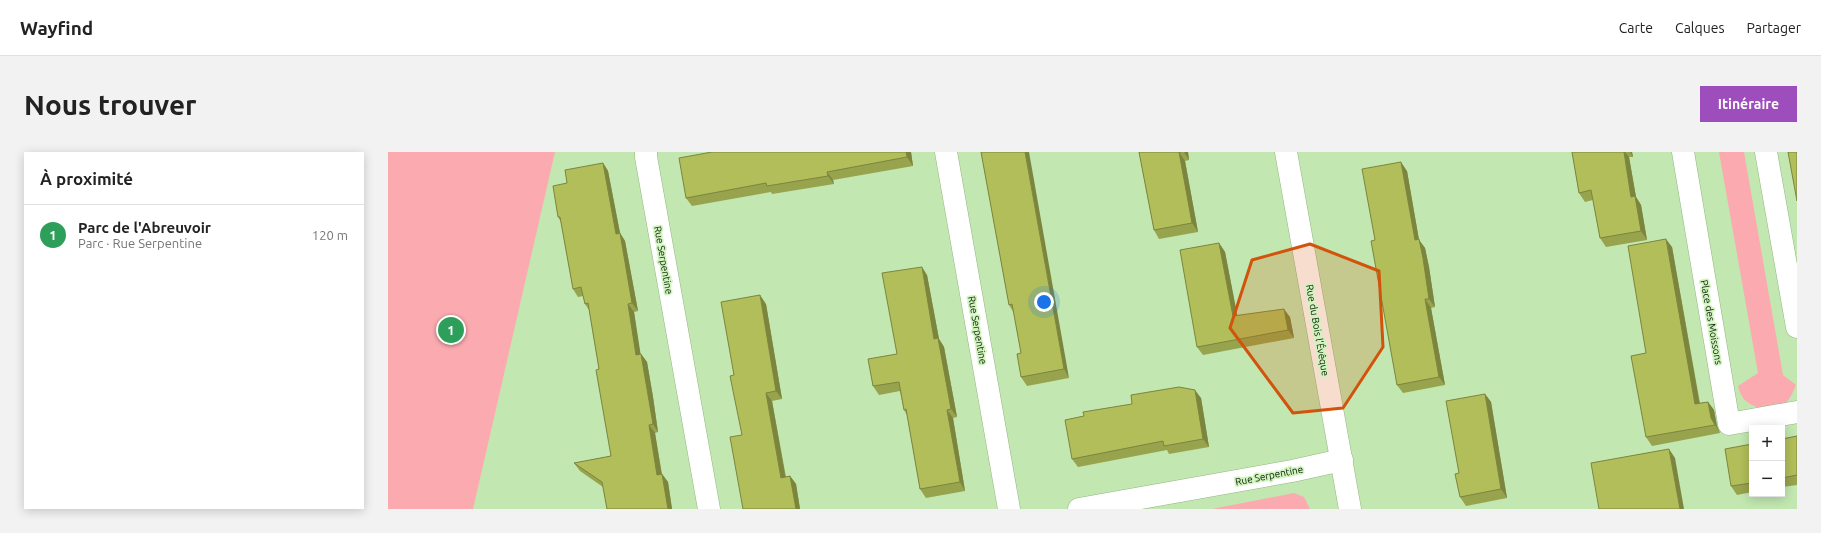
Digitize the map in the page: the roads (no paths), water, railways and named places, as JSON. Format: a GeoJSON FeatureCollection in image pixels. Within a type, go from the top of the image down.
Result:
{"type":"FeatureCollection","features":[{"type":"Feature","properties":{"kind":"street","name":"Rue Serpentine"},"geometry":{"type":"LineString","coordinates":[[646,152],[709,509]]}},
{"type":"Feature","properties":{"kind":"street","name":"Rue Serpentine"},"geometry":{"type":"LineString","coordinates":[[946,152],[1009,509]]}},
{"type":"Feature","properties":{"kind":"street","name":"Rue du Bois l'Évêque"},"geometry":{"type":"LineString","coordinates":[[1286,152],[1350,509]]}},
{"type":"Feature","properties":{"kind":"street","name":"Place des Moissons"},"geometry":{"type":"LineString","coordinates":[[1683,152],[1729,424],[1797,412]]}},
{"type":"Feature","properties":{"kind":"street"},"geometry":{"type":"LineString","coordinates":[[1766,152],[1797,327]]}},
{"type":"Feature","properties":{"kind":"street","name":"Rue Serpentine"},"geometry":{"type":"LineString","coordinates":[[1079,509],[1292,471],[1342,460]]}},
{"type":"Feature","properties":{"kind":"place","name":"Parc de l'Abreuvoir"},"geometry":{"type":"Point","coordinates":[451,330]}}]}
